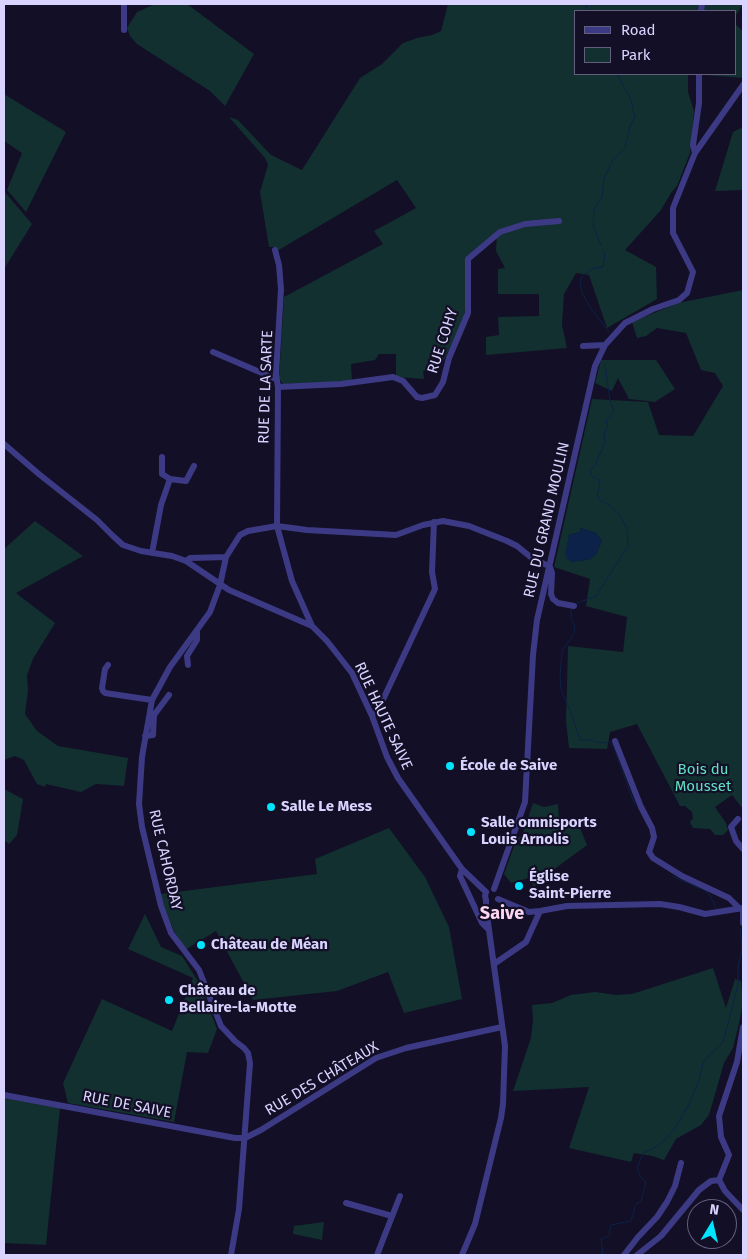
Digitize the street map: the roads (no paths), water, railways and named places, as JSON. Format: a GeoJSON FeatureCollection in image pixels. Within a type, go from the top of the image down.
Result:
{"type":"FeatureCollection","features":[{"type":"Feature","properties":{"kind":"street"},"geometry":{"type":"LineString","coordinates":[[124,4],[124,30]]}},
{"type":"Feature","properties":{"kind":"street"},"geometry":{"type":"LineString","coordinates":[[695,152],[693,145],[699,104],[699,75]]}},
{"type":"Feature","properties":{"kind":"street"},"geometry":{"type":"LineString","coordinates":[[695,152],[743,85]]}},
{"type":"Feature","properties":{"kind":"street","name":"RUE DU GRAND MOULIN"},"geometry":{"type":"LineString","coordinates":[[494,889],[524,802],[534,642],[549,566],[595,366],[605,345],[625,323],[653,309],[679,300],[687,293],[693,272],[674,233],[673,208],[695,152]]}},
{"type":"Feature","properties":{"kind":"street","name":"RUE COHY"},"geometry":{"type":"LineString","coordinates":[[278,387],[341,384],[393,377],[403,382],[417,397],[422,398],[435,394],[443,382],[449,358],[468,313],[468,259],[500,232],[525,224],[559,221]]}},
{"type":"Feature","properties":{"kind":"street","name":"RUE DE LA SARTE"},"geometry":{"type":"LineString","coordinates":[[275,250],[279,265],[281,289],[276,379],[278,387],[277,526]]}},
{"type":"Feature","properties":{"kind":"street"},"geometry":{"type":"LineString","coordinates":[[583,346],[605,345]]}},
{"type":"Feature","properties":{"kind":"street"},"geometry":{"type":"LineString","coordinates":[[213,352],[276,379]]}},
{"type":"Feature","properties":{"kind":"street","name":"RUE HAUTE SAIVE"},"geometry":{"type":"LineString","coordinates":[[4,444],[97,520],[123,545],[141,551],[186,560],[220,585],[312,626],[327,641],[352,673],[372,716],[394,772],[462,868]]}},
{"type":"Feature","properties":{"kind":"street"},"geometry":{"type":"LineString","coordinates":[[162,457],[162,474],[170,479],[186,481],[194,466]]}},
{"type":"Feature","properties":{"kind":"street"},"geometry":{"type":"LineString","coordinates":[[152,553],[161,505],[170,479]]}},
{"type":"Feature","properties":{"kind":"street"},"geometry":{"type":"LineString","coordinates":[[220,585],[226,557],[240,535],[262,528],[277,526],[307,530],[396,535],[434,522],[444,521],[469,526],[512,543],[533,559],[549,566],[552,573],[551,594],[553,599],[558,603],[573,606]]}},
{"type":"Feature","properties":{"kind":"street"},"geometry":{"type":"LineString","coordinates":[[372,716],[380,706],[435,588],[432,572],[434,522]]}},
{"type":"Feature","properties":{"kind":"street","name":"RUE HAUTE SAIVE"},"geometry":{"type":"LineString","coordinates":[[277,526],[292,581],[312,626]]}},
{"type":"Feature","properties":{"kind":"street","name":"RUE HAUTE SAIVE"},"geometry":{"type":"LineString","coordinates":[[186,560],[190,558],[226,557]]}},
{"type":"Feature","properties":{"kind":"street","name":"RUE CAHORDAY"},"geometry":{"type":"LineString","coordinates":[[220,585],[210,612],[170,667],[152,700],[138,787],[142,827],[160,906],[172,933],[199,970],[222,1026],[248,1053],[250,1063],[240,1209],[231,1255]]}},
{"type":"Feature","properties":{"kind":"street"},"geometry":{"type":"LineString","coordinates":[[188,665],[187,656],[197,640],[197,628]]}},
{"type":"Feature","properties":{"kind":"street"},"geometry":{"type":"LineString","coordinates":[[108,665],[105,669],[102,688],[105,693],[152,700]]}},
{"type":"Feature","properties":{"kind":"street"},"geometry":{"type":"LineString","coordinates":[[145,736],[153,735],[154,715],[169,695]]}},
{"type":"Feature","properties":{"kind":"street"},"geometry":{"type":"LineString","coordinates":[[615,741],[641,807],[652,828],[654,837],[649,852],[653,858],[682,876],[729,898],[742,908],[743,923]]}},
{"type":"Feature","properties":{"kind":"street"},"geometry":{"type":"LineString","coordinates":[[738,819],[730,827],[736,841],[743,849]]}},
{"type":"Feature","properties":{"kind":"street"},"geometry":{"type":"LineString","coordinates":[[462,868],[486,892],[485,896],[492,901],[529,912],[540,912],[567,906],[660,904],[705,914],[742,908]]}},
{"type":"Feature","properties":{"kind":"street"},"geometry":{"type":"LineString","coordinates":[[462,868],[460,876],[482,923],[489,930]]}},
{"type":"Feature","properties":{"kind":"street"},"geometry":{"type":"LineString","coordinates":[[462,1255],[475,1224],[501,1118],[505,1057],[488,915],[492,901],[499,894],[494,889],[486,892]]}},
{"type":"Feature","properties":{"kind":"street"},"geometry":{"type":"LineString","coordinates":[[494,964],[526,942],[540,912]]}},
{"type":"Feature","properties":{"kind":"street","name":"RUE DES CHÂTEAUX"},"geometry":{"type":"LineString","coordinates":[[245,1138],[261,1130],[376,1058],[406,1048],[502,1026]]}},
{"type":"Feature","properties":{"kind":"street"},"geometry":{"type":"LineString","coordinates":[[719,1180],[729,1155],[721,1137],[719,1116],[737,1062],[743,1027]]}},
{"type":"Feature","properties":{"kind":"street","name":"RUE DE SAIVE"},"geometry":{"type":"LineString","coordinates":[[4,1095],[235,1138],[245,1138]]}},
{"type":"Feature","properties":{"kind":"street"},"geometry":{"type":"LineString","coordinates":[[624,1255],[657,1217],[667,1202],[675,1186],[681,1163]]}},
{"type":"Feature","properties":{"kind":"street"},"geometry":{"type":"LineString","coordinates":[[719,1180],[725,1191],[743,1210]]}},
{"type":"Feature","properties":{"kind":"street"},"geometry":{"type":"LineString","coordinates":[[637,1255],[661,1236],[699,1190],[711,1181],[719,1180]]}},
{"type":"Feature","properties":{"kind":"street"},"geometry":{"type":"LineString","coordinates":[[377,1255],[400,1196]]}},
{"type":"Feature","properties":{"kind":"street"},"geometry":{"type":"LineString","coordinates":[[346,1204],[392,1216]]}},
{"type":"Feature","properties":{"kind":"water"},"geometry":{"type":"Polygon","coordinates":[[[581,528],[596,533],[602,541],[596,554],[591,559],[572,562],[567,559],[565,554],[569,535],[580,532],[581,528]]]}},
{"type":"Feature","properties":{"kind":"waterway"},"geometry":{"type":"LineString","coordinates":[[586,4],[587,10]]}},
{"type":"Feature","properties":{"kind":"waterway"},"geometry":{"type":"LineString","coordinates":[[601,245],[593,225],[594,209],[602,197],[604,178],[613,160],[625,148],[630,126],[635,117],[631,100],[618,75]]}},
{"type":"Feature","properties":{"kind":"waterway"},"geometry":{"type":"LineString","coordinates":[[603,250],[605,256],[603,267],[594,268],[582,276],[580,281],[582,293],[609,332]]}},
{"type":"Feature","properties":{"kind":"waterway"},"geometry":{"type":"LineString","coordinates":[[575,604],[596,596],[628,546],[627,528],[611,506],[600,500],[597,495],[600,485],[598,479],[592,476],[590,471],[595,465],[605,443],[604,433],[608,426],[606,420],[613,414],[614,410],[610,401],[605,364]]}},
{"type":"Feature","properties":{"kind":"waterway"},"geometry":{"type":"LineString","coordinates":[[571,609],[571,617],[575,627],[574,634],[562,651],[561,689],[580,740],[591,740],[600,743],[609,742],[613,745],[635,805]]}},
{"type":"Feature","properties":{"kind":"waterway"},"geometry":{"type":"LineString","coordinates":[[672,876],[706,891],[716,908]]}},
{"type":"Feature","properties":{"kind":"waterway"},"geometry":{"type":"LineString","coordinates":[[599,1255],[603,1253],[601,1239],[609,1236],[611,1225],[631,1221],[636,1204],[641,1201],[646,1182],[640,1176],[637,1168],[642,1156],[645,1152],[663,1142],[675,1128],[688,1106],[699,1080],[703,1063],[721,1045],[724,1039],[738,985],[738,966],[742,950],[740,929]]}},
{"type":"Feature","properties":{"kind":"place","name":"École de Saive"},"geometry":{"type":"Point","coordinates":[450,766]}},
{"type":"Feature","properties":{"kind":"place","name":"Salle Le Mess"},"geometry":{"type":"Point","coordinates":[271,807]}},
{"type":"Feature","properties":{"kind":"place","name":"Salle omnisports Louis Arnolis"},"geometry":{"type":"Point","coordinates":[471,832]}},
{"type":"Feature","properties":{"kind":"place","name":"Église Saint-Pierre"},"geometry":{"type":"Point","coordinates":[519,886]}},
{"type":"Feature","properties":{"kind":"place","name":"Château de Méan"},"geometry":{"type":"Point","coordinates":[201,945]}},
{"type":"Feature","properties":{"kind":"place","name":"Château de Bellaire-la-Motte"},"geometry":{"type":"Point","coordinates":[169,1000]}},
{"type":"Feature","properties":{"kind":"district","name":"Saive"},"geometry":{"type":"Point","coordinates":[502,914]}},
{"type":"Feature","properties":{"kind":"park label","name":"Bois du Mousset"},"geometry":{"type":"Point","coordinates":[703,778]}}]}
